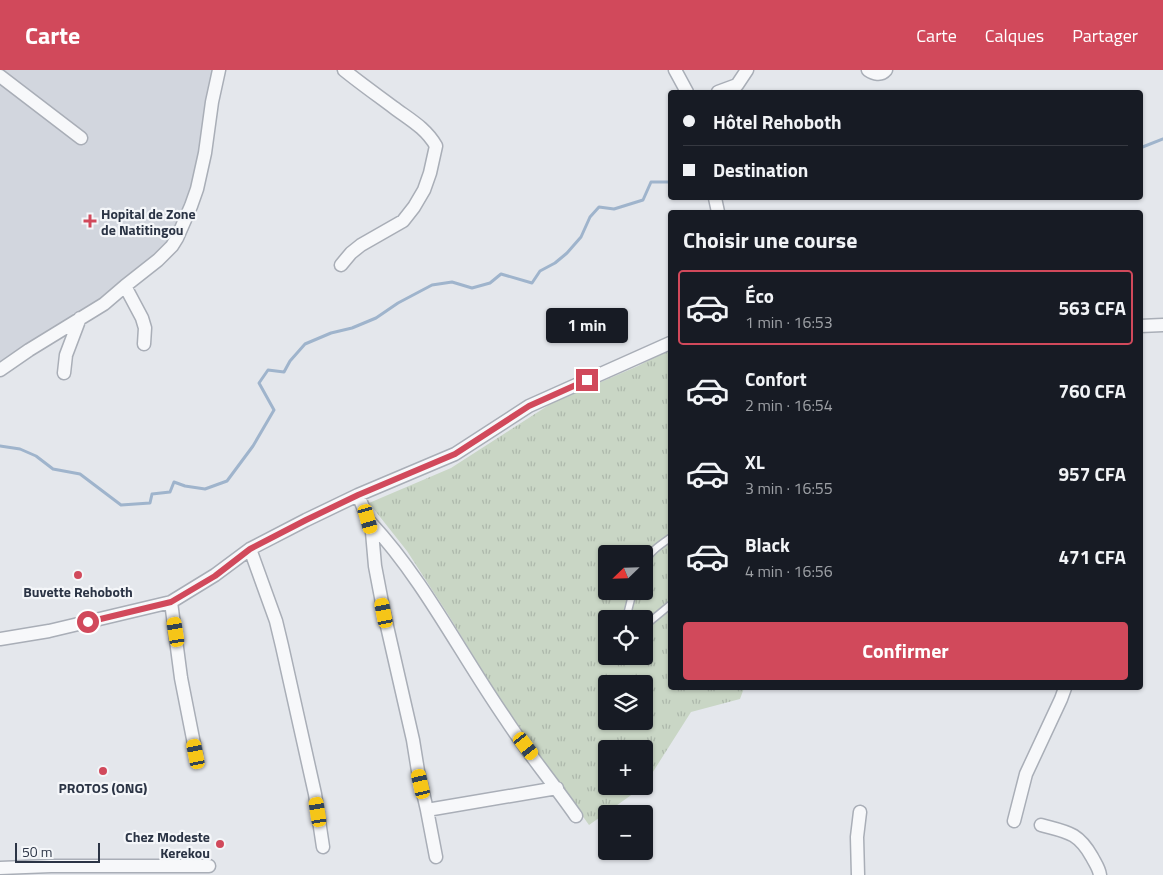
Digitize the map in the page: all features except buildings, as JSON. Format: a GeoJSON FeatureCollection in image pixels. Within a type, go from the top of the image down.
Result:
{"type":"FeatureCollection","features":[{"type":"Feature","properties":{"kind":"street"},"geometry":{"type":"LineString","coordinates":[[0,370],[104,304],[158,260],[172,246],[191,206],[196,189],[219,70]]}},
{"type":"Feature","properties":{"kind":"street"},"geometry":{"type":"LineString","coordinates":[[341,265],[361,245],[403,221],[424,190],[436,146],[418,124],[344,70]]}},
{"type":"Feature","properties":{"kind":"street"},"geometry":{"type":"LineString","coordinates":[[675,70],[686,90]]}},
{"type":"Feature","properties":{"kind":"street"},"geometry":{"type":"LineString","coordinates":[[723,90],[737,85],[747,70]]}},
{"type":"Feature","properties":{"kind":"street"},"geometry":{"type":"LineString","coordinates":[[868,70],[880,74],[886,70]]}},
{"type":"Feature","properties":{"kind":"street"},"geometry":{"type":"LineString","coordinates":[[0,76],[81,138]]}},
{"type":"Feature","properties":{"kind":"street"},"geometry":{"type":"LineString","coordinates":[[125,286],[142,318],[144,344]]}},
{"type":"Feature","properties":{"kind":"street"},"geometry":{"type":"LineString","coordinates":[[64,373],[66,355],[80,318]]}},
{"type":"Feature","properties":{"kind":"street"},"geometry":{"type":"LineString","coordinates":[[1143,326],[1163,325]]}},
{"type":"Feature","properties":{"kind":"street"},"geometry":{"type":"LineString","coordinates":[[0,639],[49,632],[171,602],[215,576],[250,549],[358,495],[455,454],[529,406],[668,344]]}},
{"type":"Feature","properties":{"kind":"street"},"geometry":{"type":"LineString","coordinates":[[358,495],[372,532],[375,566],[384,613],[413,740],[436,857]]}},
{"type":"Feature","properties":{"kind":"street"},"geometry":{"type":"LineString","coordinates":[[368,519],[396,552],[452,634],[505,719],[576,816]]}},
{"type":"Feature","properties":{"kind":"street"},"geometry":{"type":"LineString","coordinates":[[250,549],[276,621],[315,794],[323,847]]}},
{"type":"Feature","properties":{"kind":"street"},"geometry":{"type":"LineString","coordinates":[[171,602],[181,678],[196,754]]}},
{"type":"Feature","properties":{"kind":"street"},"geometry":{"type":"LineString","coordinates":[[1014,821],[1026,774],[1064,690]]}},
{"type":"Feature","properties":{"kind":"street"},"geometry":{"type":"LineString","coordinates":[[427,810],[557,788]]}},
{"type":"Feature","properties":{"kind":"street"},"geometry":{"type":"LineString","coordinates":[[858,875],[857,837],[860,812]]}},
{"type":"Feature","properties":{"kind":"street"},"geometry":{"type":"LineString","coordinates":[[1041,825],[1077,837],[1086,846],[1100,870],[1100,875]]}},
{"type":"Feature","properties":{"kind":"street"},"geometry":{"type":"LineString","coordinates":[[0,868],[51,866],[209,866]]}},
{"type":"Feature","properties":{"kind":"lane"},"geometry":{"type":"LineString","coordinates":[[653,551],[668,539]]}},
{"type":"Feature","properties":{"kind":"lane"},"geometry":{"type":"LineString","coordinates":[[653,619],[668,607]]}},
{"type":"Feature","properties":{"kind":"shaded area","name":"Hopital de Zone de Natitingou"},"geometry":{"type":"Polygon","coordinates":[[[0,70],[217,70],[195,188],[164,255],[117,289],[0,366],[0,70]]]}},
{"type":"Feature","properties":{"kind":"green space"},"geometry":{"type":"Polygon","coordinates":[[[668,350],[668,690],[743,690],[740,699],[691,712],[653,772],[653,740],[598,740],[598,795],[631,795],[617,805],[598,805],[598,819],[589,825],[505,708],[407,551],[369,503],[451,468],[552,403],[638,366],[668,350]]]}},
{"type":"Feature","properties":{"kind":"waterway"},"geometry":{"type":"LineString","coordinates":[[1143,147],[1163,139]]}},
{"type":"Feature","properties":{"kind":"waterway"},"geometry":{"type":"LineString","coordinates":[[0,446],[20,449],[36,456],[53,469],[80,474],[121,505],[150,503],[152,494],[170,492],[174,482],[205,489],[227,481],[253,446],[274,410],[259,383],[268,370],[284,372],[290,361],[305,344],[376,318],[398,303],[432,285],[452,282],[472,288],[490,283],[501,274],[532,283],[540,271],[555,263],[567,253],[581,237],[590,217],[599,207],[614,209],[643,200],[651,182],[668,182]]}},
{"type":"Feature","properties":{"kind":"place","name":"Hopital de Zone de Natitingou"},"geometry":{"type":"Point","coordinates":[90,221]}},
{"type":"Feature","properties":{"kind":"place","name":"Buvette Rehoboth"},"geometry":{"type":"Point","coordinates":[78,575]}},
{"type":"Feature","properties":{"kind":"place","name":"PROTOS (ONG)"},"geometry":{"type":"Point","coordinates":[103,771]}},
{"type":"Feature","properties":{"kind":"place","name":"Chez Modeste Kerekou"},"geometry":{"type":"Point","coordinates":[220,844]}},
{"type":"Feature","properties":{"kind":"route"},"geometry":{"type":"LineString","coordinates":[[88,622],[171,602],[215,576],[250,549],[358,495],[455,454],[529,406],[587,380]]}}]}
